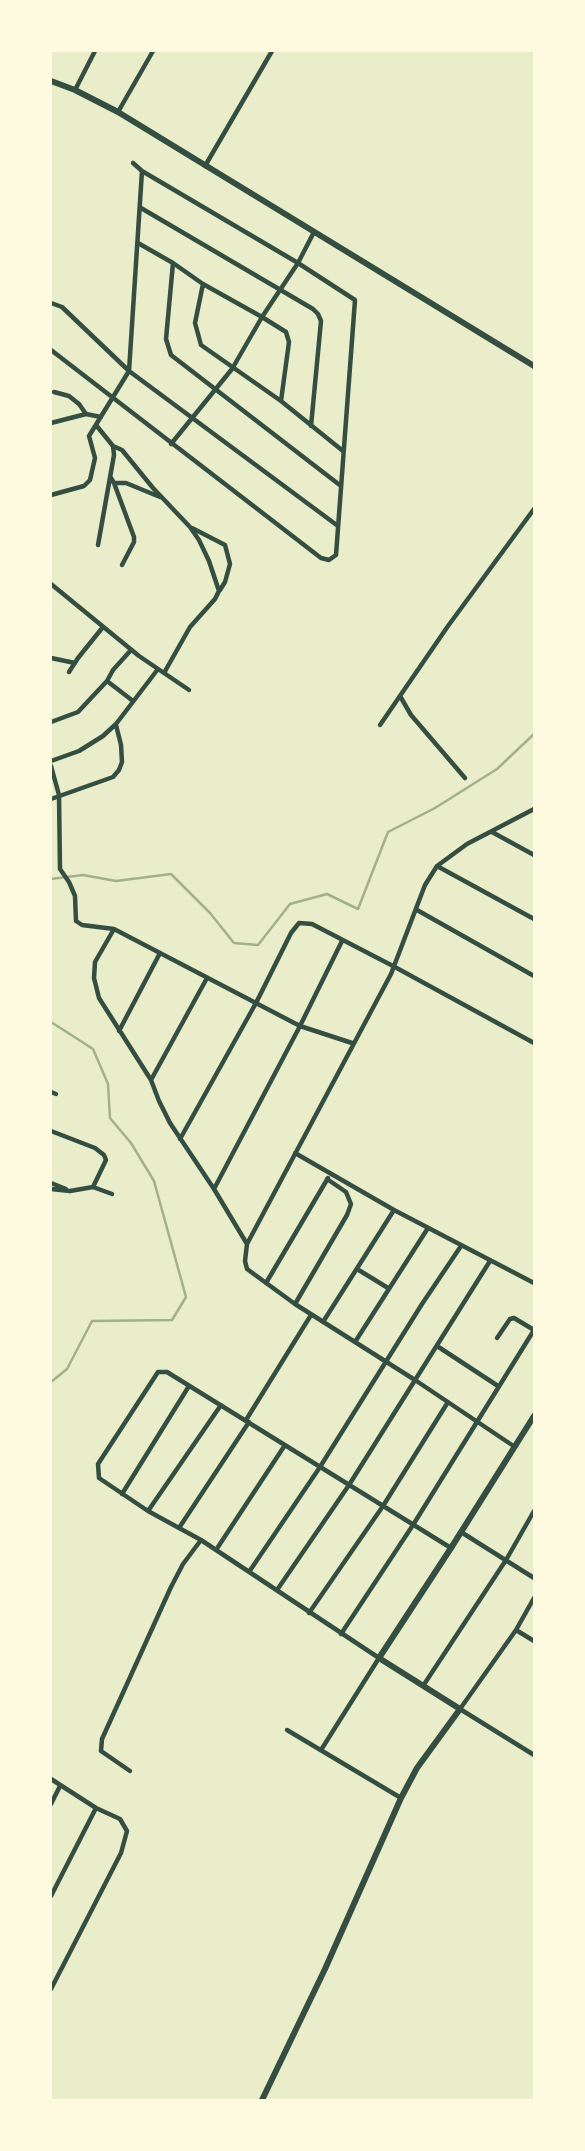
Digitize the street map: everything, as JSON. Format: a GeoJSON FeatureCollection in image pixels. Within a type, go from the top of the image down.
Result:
{"type":"FeatureCollection","features":[{"type":"Feature","properties":{"kind":"street"},"geometry":{"type":"LineString","coordinates":[[75,90],[95,51]]}},
{"type":"Feature","properties":{"kind":"street"},"geometry":{"type":"LineString","coordinates":[[118,112],[153,51]]}},
{"type":"Feature","properties":{"kind":"street"},"geometry":{"type":"LineString","coordinates":[[205,166],[272,51]]}},
{"type":"Feature","properties":{"kind":"street"},"geometry":{"type":"LineString","coordinates":[[51,81],[118,112],[534,366]]}},
{"type":"Feature","properties":{"kind":"street"},"geometry":{"type":"LineString","coordinates":[[51,350],[321,558],[329,559],[336,555],[356,305],[352,297],[142,171],[133,163]]}},
{"type":"Feature","properties":{"kind":"street"},"geometry":{"type":"LineString","coordinates":[[51,495],[84,486],[90,480],[95,458],[89,440],[129,371],[142,171]]}},
{"type":"Feature","properties":{"kind":"street"},"geometry":{"type":"LineString","coordinates":[[141,208],[313,309],[321,321],[311,426]]}},
{"type":"Feature","properties":{"kind":"street"},"geometry":{"type":"LineString","coordinates":[[171,444],[232,369],[298,263],[314,232]]}},
{"type":"Feature","properties":{"kind":"street"},"geometry":{"type":"LineString","coordinates":[[138,243],[286,332],[289,342],[281,401]]}},
{"type":"Feature","properties":{"kind":"street"},"geometry":{"type":"LineString","coordinates":[[173,263],[166,340],[171,355],[342,486]]}},
{"type":"Feature","properties":{"kind":"street"},"geometry":{"type":"LineString","coordinates":[[203,284],[195,323],[201,345],[281,401],[344,452]]}},
{"type":"Feature","properties":{"kind":"street"},"geometry":{"type":"LineString","coordinates":[[51,303],[62,307],[129,371],[338,526]]}},
{"type":"Feature","properties":{"kind":"street"},"geometry":{"type":"LineString","coordinates":[[54,392],[68,396],[79,404],[86,414]]}},
{"type":"Feature","properties":{"kind":"street"},"geometry":{"type":"LineString","coordinates":[[51,423],[86,414],[101,417]]}},
{"type":"Feature","properties":{"kind":"street"},"geometry":{"type":"LineString","coordinates":[[96,425],[113,446],[122,450],[190,527],[209,561],[219,591]]}},
{"type":"Feature","properties":{"kind":"street"},"geometry":{"type":"LineString","coordinates":[[97,545],[114,455],[113,446]]}},
{"type":"Feature","properties":{"kind":"street"},"geometry":{"type":"LineString","coordinates":[[110,477],[134,537],[122,565]]}},
{"type":"Feature","properties":{"kind":"street"},"geometry":{"type":"LineString","coordinates":[[114,483],[125,483],[162,498]]}},
{"type":"Feature","properties":{"kind":"street"},"geometry":{"type":"LineString","coordinates":[[380,725],[500,553],[534,509]]}},
{"type":"Feature","properties":{"kind":"street"},"geometry":{"type":"LineString","coordinates":[[164,673],[190,626],[215,599],[225,582],[230,564],[226,545],[190,527]]}},
{"type":"Feature","properties":{"kind":"street"},"geometry":{"type":"LineString","coordinates":[[51,584],[131,650],[189,690]]}},
{"type":"Feature","properties":{"kind":"street"},"geometry":{"type":"LineString","coordinates":[[69,672],[103,626]]}},
{"type":"Feature","properties":{"kind":"street"},"geometry":{"type":"LineString","coordinates":[[51,722],[78,712],[131,650]]}},
{"type":"Feature","properties":{"kind":"street"},"geometry":{"type":"LineString","coordinates":[[51,659],[75,663]]}},
{"type":"Feature","properties":{"kind":"street"},"geometry":{"type":"LineString","coordinates":[[158,669],[116,724],[103,736],[51,763],[59,795],[60,869],[75,896],[76,921],[82,925],[114,929],[300,1026],[352,1043]]}},
{"type":"Feature","properties":{"kind":"street"},"geometry":{"type":"LineString","coordinates":[[107,681],[133,701]]}},
{"type":"Feature","properties":{"kind":"street"},"geometry":{"type":"LineString","coordinates":[[400,695],[411,715],[465,778]]}},
{"type":"Feature","properties":{"kind":"street"},"geometry":{"type":"LineString","coordinates":[[51,799],[113,777],[122,762],[116,724]]}},
{"type":"Feature","properties":{"kind":"street"},"geometry":{"type":"LineString","coordinates":[[515,1447],[295,1304],[247,1269],[245,1261],[247,1244],[391,974],[425,886],[437,866],[467,844],[534,809]]}},
{"type":"Feature","properties":{"kind":"street"},"geometry":{"type":"LineString","coordinates":[[491,832],[534,855]]}},
{"type":"Feature","properties":{"kind":"street"},"geometry":{"type":"LineString","coordinates":[[437,866],[534,919]]}},
{"type":"Feature","properties":{"kind":"street"},"geometry":{"type":"LineString","coordinates":[[417,909],[534,976]]}},
{"type":"Feature","properties":{"kind":"street"},"geometry":{"type":"LineString","coordinates":[[180,1139],[256,1003],[291,933],[299,923],[312,924],[393,965],[534,1043]]}},
{"type":"Feature","properties":{"kind":"street"},"geometry":{"type":"LineString","coordinates":[[114,929],[95,962],[94,978],[99,998],[151,1080],[180,1139],[247,1244]]}},
{"type":"Feature","properties":{"kind":"street"},"geometry":{"type":"LineString","coordinates":[[214,1189],[342,941]]}},
{"type":"Feature","properties":{"kind":"street"},"geometry":{"type":"LineString","coordinates":[[119,1031],[160,953]]}},
{"type":"Feature","properties":{"kind":"street"},"geometry":{"type":"LineString","coordinates":[[151,1080],[207,978]]}},
{"type":"Feature","properties":{"kind":"street"},"geometry":{"type":"LineString","coordinates":[[51,1131],[104,1154],[106,1160],[93,1187]]}},
{"type":"Feature","properties":{"kind":"street"},"geometry":{"type":"LineString","coordinates":[[295,1153],[394,1210],[534,1283]]}},
{"type":"Feature","properties":{"kind":"street"},"geometry":{"type":"LineString","coordinates":[[266,1283],[331,1174]]}},
{"type":"Feature","properties":{"kind":"street"},"geometry":{"type":"LineString","coordinates":[[295,1304],[351,1204],[346,1192],[327,1180]]}},
{"type":"Feature","properties":{"kind":"street"},"geometry":{"type":"LineString","coordinates":[[51,1183],[70,1191]]}},
{"type":"Feature","properties":{"kind":"street"},"geometry":{"type":"LineString","coordinates":[[51,1189],[70,1191],[93,1187],[112,1194]]}},
{"type":"Feature","properties":{"kind":"street"},"geometry":{"type":"LineString","coordinates":[[323,1322],[394,1210]]}},
{"type":"Feature","properties":{"kind":"street"},"geometry":{"type":"LineString","coordinates":[[355,1342],[428,1228]]}},
{"type":"Feature","properties":{"kind":"street"},"geometry":{"type":"LineString","coordinates":[[249,1572],[320,1467],[461,1246]]}},
{"type":"Feature","properties":{"kind":"street"},"geometry":{"type":"LineString","coordinates":[[277,1590],[349,1485],[490,1261]]}},
{"type":"Feature","properties":{"kind":"street"},"geometry":{"type":"LineString","coordinates":[[358,1269],[388,1288]]}},
{"type":"Feature","properties":{"kind":"street"},"geometry":{"type":"LineString","coordinates":[[179,1528],[312,1315]]}},
{"type":"Feature","properties":{"kind":"street"},"geometry":{"type":"LineString","coordinates":[[341,1634],[413,1525],[534,1330],[514,1318],[510,1319],[497,1338]]}},
{"type":"Feature","properties":{"kind":"street"},"geometry":{"type":"LineString","coordinates":[[437,1346],[498,1386]]}},
{"type":"Feature","properties":{"kind":"street"},"geometry":{"type":"LineString","coordinates":[[451,1548],[167,1372],[158,1373],[98,1464],[99,1478],[122,1494],[201,1540],[341,1634],[534,1755]]}},
{"type":"Feature","properties":{"kind":"street"},"geometry":{"type":"LineString","coordinates":[[122,1494],[189,1386]]}},
{"type":"Feature","properties":{"kind":"street"},"geometry":{"type":"LineString","coordinates":[[310,1613],[383,1506],[447,1402]]}},
{"type":"Feature","properties":{"kind":"street"},"geometry":{"type":"LineString","coordinates":[[148,1511],[221,1405]]}},
{"type":"Feature","properties":{"kind":"street"},"geometry":{"type":"LineString","coordinates":[[321,1750],[534,1416]]}},
{"type":"Feature","properties":{"kind":"street"},"geometry":{"type":"LineString","coordinates":[[216,1550],[285,1445]]}},
{"type":"Feature","properties":{"kind":"street"},"geometry":{"type":"LineString","coordinates":[[423,1686],[506,1560],[534,1511]]}},
{"type":"Feature","properties":{"kind":"street"},"geometry":{"type":"LineString","coordinates":[[461,1532],[534,1578]]}},
{"type":"Feature","properties":{"kind":"street"},"geometry":{"type":"LineString","coordinates":[[130,1771],[101,1751],[102,1740],[171,1587],[183,1564],[201,1540]]}},
{"type":"Feature","properties":{"kind":"street"},"geometry":{"type":"LineString","coordinates":[[262,2100],[417,1768],[516,1630],[534,1598]]}},
{"type":"Feature","properties":{"kind":"street"},"geometry":{"type":"LineString","coordinates":[[516,1630],[534,1642]]}},
{"type":"Feature","properties":{"kind":"street"},"geometry":{"type":"LineString","coordinates":[[287,1730],[401,1798]]}},
{"type":"Feature","properties":{"kind":"street"},"geometry":{"type":"LineString","coordinates":[[51,1779],[96,1808],[120,1819],[127,1830],[121,1853],[51,1989]]}},
{"type":"Feature","properties":{"kind":"street"},"geometry":{"type":"LineString","coordinates":[[51,1804],[60,1786]]}},
{"type":"Feature","properties":{"kind":"street"},"geometry":{"type":"LineString","coordinates":[[51,1896],[96,1808]]}},
{"type":"Feature","properties":{"kind":"waterway"},"geometry":{"type":"LineString","coordinates":[[51,879],[83,875],[116,881],[171,874],[210,913],[234,943],[258,945],[290,904],[327,894],[358,909],[388,832],[435,808],[497,769],[534,734]]}},
{"type":"Feature","properties":{"kind":"waterway"},"geometry":{"type":"LineString","coordinates":[[51,1022],[93,1049],[108,1084],[110,1118],[131,1143],[154,1181],[186,1297],[172,1320],[92,1321],[67,1369],[51,1382]]}}]}
